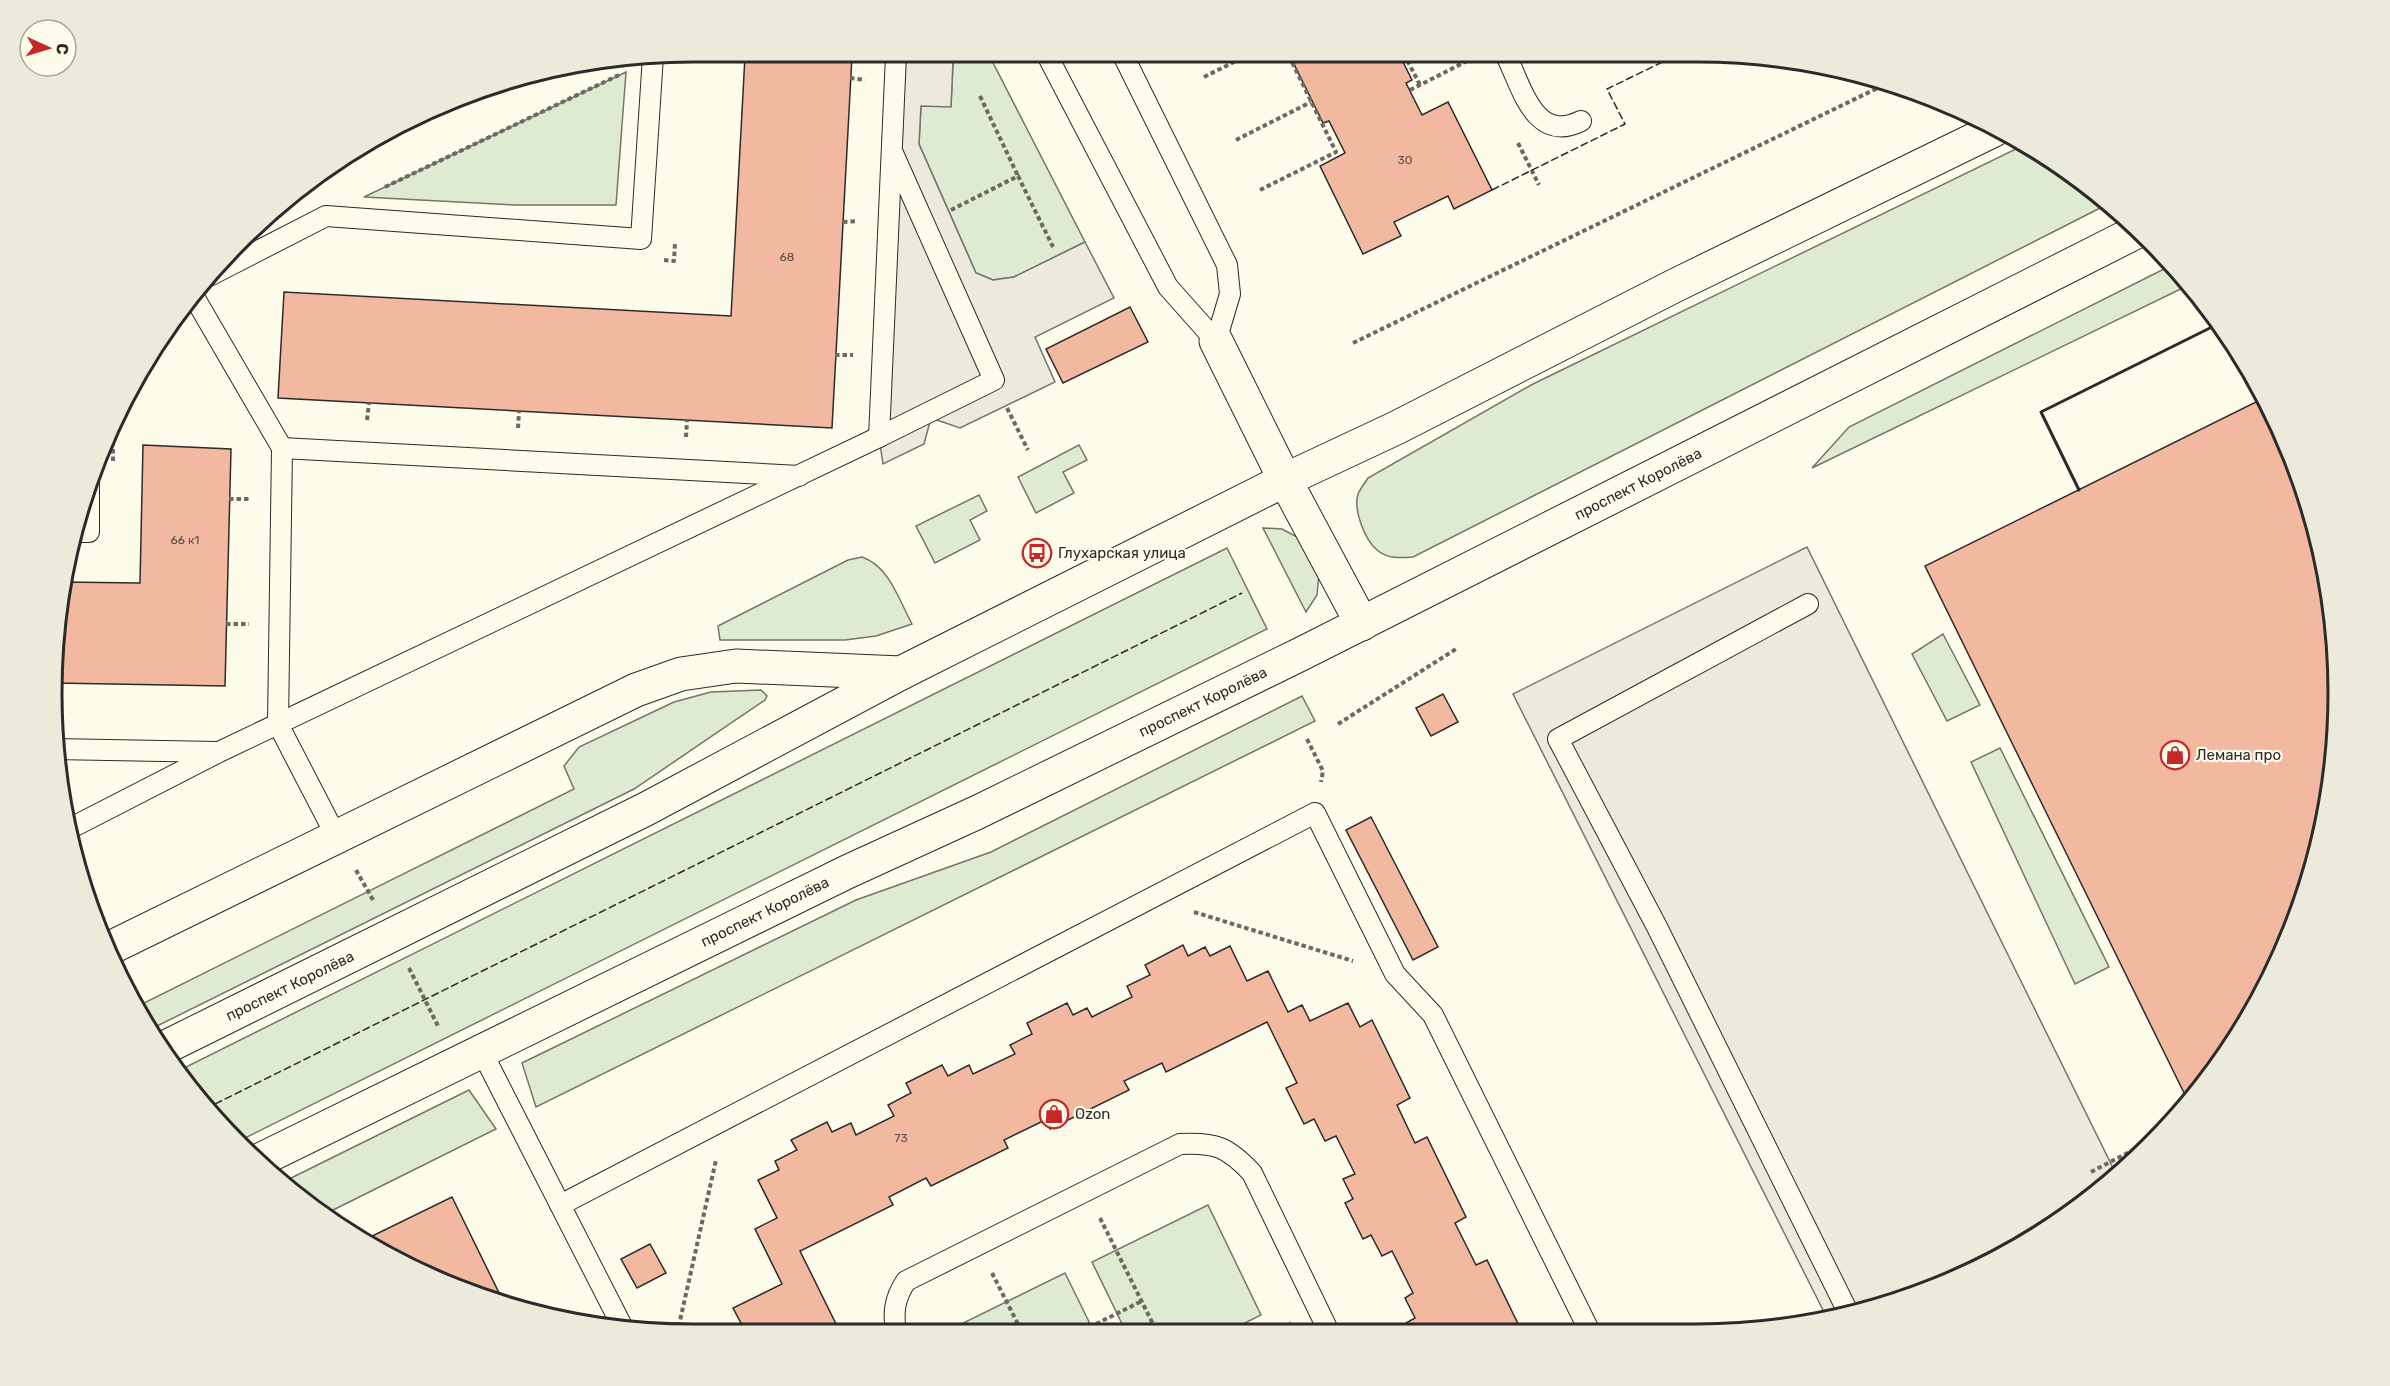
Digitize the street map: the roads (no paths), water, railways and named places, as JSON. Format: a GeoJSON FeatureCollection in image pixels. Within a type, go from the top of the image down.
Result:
{"type":"FeatureCollection","features":[{"type":"Feature","properties":{"kind":"street","name":"проспект Королёва"},"geometry":{"type":"LineString","coordinates":[[169,1046],[646,809],[900,673],[1285,480],[1396,428],[1676,285],[1988,133]]}},
{"type":"Feature","properties":{"kind":"street","name":"проспект Королёва"},"geometry":{"type":"LineString","coordinates":[[265,1157],[847,872],[978,812],[1362,624],[2131,234]]}},
{"type":"Feature","properties":{"kind":"street"},"geometry":{"type":"LineString","coordinates":[[1216,341],[1285,480],[1362,624]]}},
{"type":"Feature","properties":{"kind":"street"},"geometry":{"type":"LineString","coordinates":[[115,946],[636,690],[681,674],[736,666],[900,673]]}},
{"type":"Feature","properties":{"kind":"lane"},"geometry":{"type":"LineString","coordinates":[[879,437],[896,62]]}},
{"type":"Feature","properties":{"kind":"lane"},"geometry":{"type":"LineString","coordinates":[[1051,62],[1168,287],[1216,341]]}},
{"type":"Feature","properties":{"kind":"lane"},"geometry":{"type":"LineString","coordinates":[[1126,62],[1227,265],[1230,294],[1216,341]]}},
{"type":"Feature","properties":{"kind":"lane"},"geometry":{"type":"LineString","coordinates":[[1509,62],[1536,116],[1551,127],[1569,127],[1581,121]]}},
{"type":"Feature","properties":{"kind":"lane"},"geometry":{"type":"LineString","coordinates":[[227,267],[326,216],[641,239],[653,63]]}},
{"type":"Feature","properties":{"kind":"lane"},"geometry":{"type":"LineString","coordinates":[[76,825],[219,752],[801,476],[994,380],[892,151]]}},
{"type":"Feature","properties":{"kind":"lane"},"geometry":{"type":"LineString","coordinates":[[197,302],[282,448],[278,724],[336,836]]}},
{"type":"Feature","properties":{"kind":"lane"},"geometry":{"type":"LineString","coordinates":[[282,448],[801,476]]}},
{"type":"Feature","properties":{"kind":"lane"},"geometry":{"type":"LineString","coordinates":[[83,532],[89,532],[89,510]]}},
{"type":"Feature","properties":{"kind":"lane"},"geometry":{"type":"LineString","coordinates":[[1808,604],[1558,739],[1657,927],[1845,1306]]}},
{"type":"Feature","properties":{"kind":"lane"},"geometry":{"type":"LineString","coordinates":[[64,749],[219,752]]}},
{"type":"Feature","properties":{"kind":"lane"},"geometry":{"type":"LineString","coordinates":[[560,1205],[1315,813],[1395,974],[1433,1015],[1586,1324]]}},
{"type":"Feature","properties":{"kind":"lane"},"geometry":{"type":"LineString","coordinates":[[469,1056],[560,1205],[618,1320]]}},
{"type":"Feature","properties":{"kind":"lane"},"geometry":{"type":"LineString","coordinates":[[894,1324],[893,1314],[897,1295],[906,1281],[1180,1144],[1207,1143],[1234,1153],[1252,1173],[1325,1324]]}},
{"type":"Feature","properties":{"kind":"place","name":"Глухарская улица"},"geometry":{"type":"Point","coordinates":[1037,553]}},
{"type":"Feature","properties":{"kind":"place","name":"Лемана про"},"geometry":{"type":"Point","coordinates":[2175,755]}},
{"type":"Feature","properties":{"kind":"place","name":"Ozon"},"geometry":{"type":"Point","coordinates":[1054,1114]}}]}
